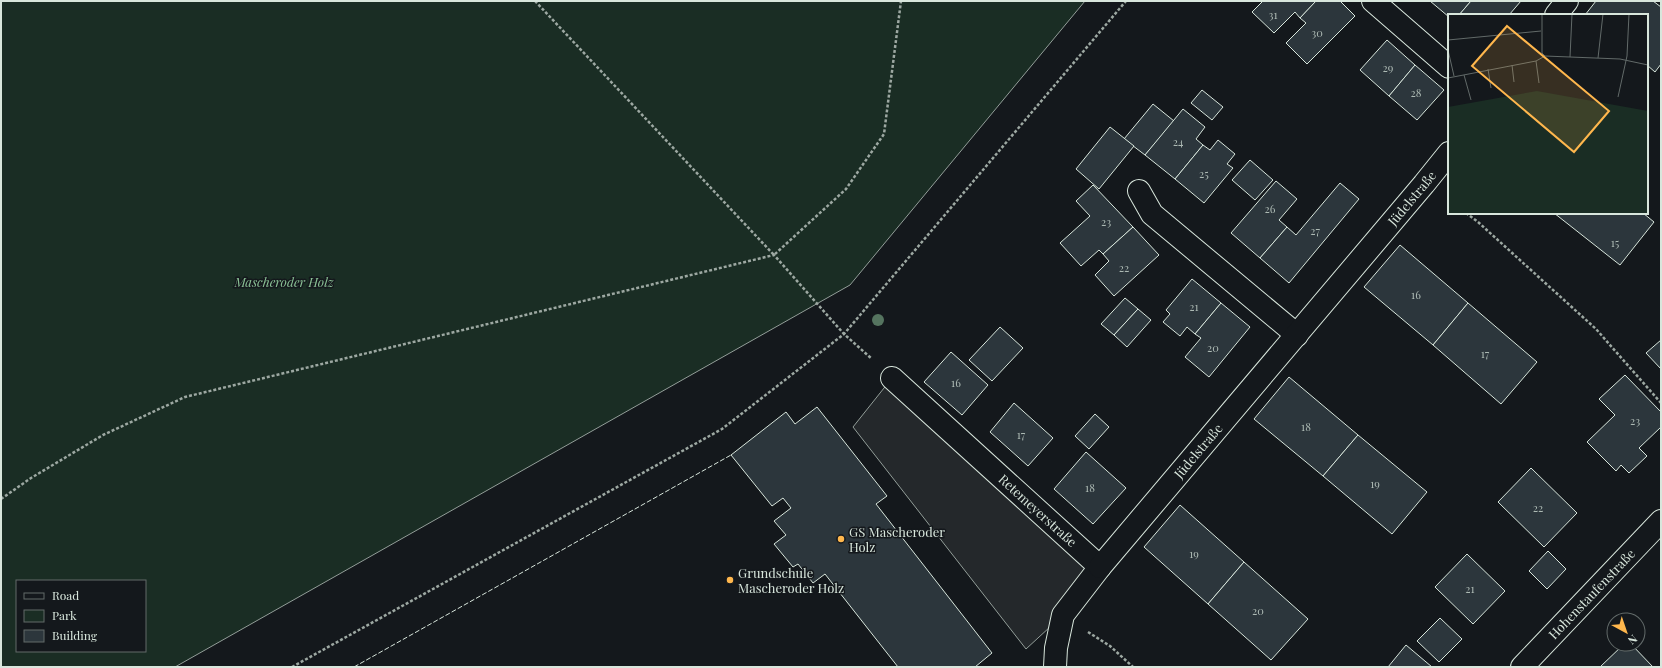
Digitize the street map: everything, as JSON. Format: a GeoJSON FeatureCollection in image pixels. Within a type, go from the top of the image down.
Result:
{"type":"FeatureCollection","features":[{"type":"Feature","properties":{"kind":"street"},"geometry":{"type":"LineString","coordinates":[[1373,1],[1448,66]]}},
{"type":"Feature","properties":{"kind":"street"},"geometry":{"type":"LineString","coordinates":[[1557,14],[1567,1]]}},
{"type":"Feature","properties":{"kind":"street","name":"Jüdelstraße"},"geometry":{"type":"LineString","coordinates":[[1100,567],[1448,154]]}},
{"type":"Feature","properties":{"kind":"street"},"geometry":{"type":"LineString","coordinates":[[1139,191],[1152,214],[1297,335]]}},
{"type":"Feature","properties":{"kind":"street","name":"Retemeyerstraße"},"geometry":{"type":"LineString","coordinates":[[892,378],[1100,567]]}},
{"type":"Feature","properties":{"kind":"street","name":"Hohenstaufenstraße"},"geometry":{"type":"LineString","coordinates":[[1522,667],[1661,521]]}},
{"type":"Feature","properties":{"kind":"street"},"geometry":{"type":"LineString","coordinates":[[1055,667],[1056,648],[1063,615],[1100,567]]}},
{"type":"Feature","properties":{"kind":"path"},"geometry":{"type":"LineString","coordinates":[[535,1],[774,255],[844,334],[892,378]]}},
{"type":"Feature","properties":{"kind":"path"},"geometry":{"type":"LineString","coordinates":[[1,499],[31,478],[103,435],[185,397],[774,255],[846,189],[884,134],[901,1]]}},
{"type":"Feature","properties":{"kind":"path"},"geometry":{"type":"LineString","coordinates":[[292,667],[722,429],[844,334],[1126,1]]}},
{"type":"Feature","properties":{"kind":"path"},"geometry":{"type":"LineString","coordinates":[[1467,214],[1596,329],[1661,403]]}},
{"type":"Feature","properties":{"kind":"path"},"geometry":{"type":"LineString","coordinates":[[1063,615],[1110,646],[1133,667]]}},
{"type":"Feature","properties":{"kind":"green space","name":"Mascheroder Holz"},"geometry":{"type":"Polygon","coordinates":[[[1,1],[1085,1],[850,285],[175,667],[1,667],[1,1]]]}},
{"type":"Feature","properties":{"kind":"shaded area"},"geometry":{"type":"Polygon","coordinates":[[[892,378],[1100,567],[1063,615],[1026,649],[853,427],[892,378]]]}},
{"type":"Feature","properties":{"kind":"building"},"geometry":{"type":"Polygon","coordinates":[[[1263,1],[1316,1],[1300,18],[1295,12],[1274,33],[1252,12],[1263,1]]]}},
{"type":"Feature","properties":{"kind":"building"},"geometry":{"type":"Polygon","coordinates":[[[1316,1],[1340,1],[1355,16],[1307,64],[1286,43],[1306,23],[1300,18],[1316,1]]]}},
{"type":"Feature","properties":{"kind":"building"},"geometry":{"type":"Polygon","coordinates":[[[1430,1],[1471,1],[1460,14],[1448,14],[1448,16],[1430,1]]]}},
{"type":"Feature","properties":{"kind":"building"},"geometry":{"type":"Polygon","coordinates":[[[1471,1],[1521,1],[1510,14],[1460,14],[1471,1]]]}},
{"type":"Feature","properties":{"kind":"building"},"geometry":{"type":"Polygon","coordinates":[[[1596,1],[1653,1],[1661,7],[1661,64],[1655,72],[1648,66],[1648,14],[1586,14],[1596,1]]]}},
{"type":"Feature","properties":{"kind":"building"},"geometry":{"type":"Polygon","coordinates":[[[1387,40],[1415,65],[1389,96],[1360,70],[1387,40]]]}},
{"type":"Feature","properties":{"kind":"building"},"geometry":{"type":"Polygon","coordinates":[[[1415,65],[1444,90],[1417,120],[1389,96],[1415,65]]]}},
{"type":"Feature","properties":{"kind":"building"},"geometry":{"type":"Polygon","coordinates":[[[1202,90],[1223,107],[1212,120],[1191,103],[1202,90]]]}},
{"type":"Feature","properties":{"kind":"building"},"geometry":{"type":"Polygon","coordinates":[[[1153,104],[1174,121],[1145,155],[1124,139],[1153,104]]]}},
{"type":"Feature","properties":{"kind":"building"},"geometry":{"type":"Polygon","coordinates":[[[1183,109],[1205,127],[1196,139],[1203,145],[1175,179],[1145,155],[1183,109]]]}},
{"type":"Feature","properties":{"kind":"building"},"geometry":{"type":"Polygon","coordinates":[[[1110,127],[1134,146],[1099,189],[1076,169],[1110,127]]]}},
{"type":"Feature","properties":{"kind":"building"},"geometry":{"type":"Polygon","coordinates":[[[1218,140],[1235,154],[1227,164],[1233,168],[1204,203],[1175,179],[1203,145],[1210,150],[1218,140]]]}},
{"type":"Feature","properties":{"kind":"building"},"geometry":{"type":"Polygon","coordinates":[[[1250,160],[1273,180],[1255,200],[1232,180],[1250,160]]]}},
{"type":"Feature","properties":{"kind":"building"},"geometry":{"type":"Polygon","coordinates":[[[1276,181],[1297,199],[1279,220],[1287,227],[1260,258],[1231,233],[1276,181]]]}},
{"type":"Feature","properties":{"kind":"building"},"geometry":{"type":"Polygon","coordinates":[[[1340,183],[1359,199],[1289,283],[1260,258],[1287,227],[1296,235],[1340,183]]]}},
{"type":"Feature","properties":{"kind":"building"},"geometry":{"type":"Polygon","coordinates":[[[1093,185],[1133,227],[1103,254],[1099,250],[1081,266],[1060,243],[1090,216],[1076,201],[1093,185]]]}},
{"type":"Feature","properties":{"kind":"building"},"geometry":{"type":"Polygon","coordinates":[[[1555,214],[1644,214],[1654,222],[1620,265],[1555,214]]]}},
{"type":"Feature","properties":{"kind":"building"},"geometry":{"type":"Polygon","coordinates":[[[1133,227],[1159,255],[1114,296],[1095,275],[1109,261],[1103,254],[1133,227]]]}},
{"type":"Feature","properties":{"kind":"building"},"geometry":{"type":"Polygon","coordinates":[[[1400,245],[1468,303],[1433,345],[1364,287],[1400,245]]]}},
{"type":"Feature","properties":{"kind":"building"},"geometry":{"type":"Polygon","coordinates":[[[1192,279],[1221,303],[1195,334],[1187,327],[1180,336],[1163,322],[1170,314],[1166,310],[1192,279]]]}},
{"type":"Feature","properties":{"kind":"building"},"geometry":{"type":"Polygon","coordinates":[[[1125,298],[1138,309],[1114,335],[1101,324],[1125,298]]]}},
{"type":"Feature","properties":{"kind":"building"},"geometry":{"type":"Polygon","coordinates":[[[1221,303],[1250,327],[1209,377],[1185,357],[1201,338],[1195,334],[1221,303]]]}},
{"type":"Feature","properties":{"kind":"building"},"geometry":{"type":"Polygon","coordinates":[[[1468,303],[1537,362],[1501,404],[1433,345],[1468,303]]]}},
{"type":"Feature","properties":{"kind":"building"},"geometry":{"type":"Polygon","coordinates":[[[1138,309],[1151,320],[1127,347],[1114,335],[1138,309]]]}},
{"type":"Feature","properties":{"kind":"building"},"geometry":{"type":"Polygon","coordinates":[[[1000,327],[1023,348],[992,381],[969,360],[1000,327]]]}},
{"type":"Feature","properties":{"kind":"building"},"geometry":{"type":"Polygon","coordinates":[[[1661,340],[1661,369],[1646,353],[1661,340]]]}},
{"type":"Feature","properties":{"kind":"building"},"geometry":{"type":"Polygon","coordinates":[[[951,352],[988,385],[962,415],[924,382],[951,352]]]}},
{"type":"Feature","properties":{"kind":"building"},"geometry":{"type":"Polygon","coordinates":[[[1625,375],[1661,412],[1661,427],[1639,448],[1647,456],[1629,473],[1621,465],[1616,471],[1587,442],[1615,415],[1599,399],[1625,375]]]}},
{"type":"Feature","properties":{"kind":"building"},"geometry":{"type":"Polygon","coordinates":[[[1289,377],[1358,435],[1323,476],[1254,419],[1289,377]]]}},
{"type":"Feature","properties":{"kind":"building"},"geometry":{"type":"Polygon","coordinates":[[[1014,403],[1053,438],[1028,466],[990,432],[1014,403]]]}},
{"type":"Feature","properties":{"kind":"building","name":"GS Mascheroder Holz"},"geometry":{"type":"Polygon","coordinates":[[[817,407],[887,496],[876,504],[992,653],[975,667],[898,667],[825,574],[813,583],[798,564],[793,567],[774,544],[786,535],[774,521],[791,508],[783,498],[772,506],[731,455],[786,412],[795,424],[817,407]]]}},
{"type":"Feature","properties":{"kind":"building"},"geometry":{"type":"Polygon","coordinates":[[[1095,414],[1109,427],[1089,449],[1075,436],[1095,414]]]}},
{"type":"Feature","properties":{"kind":"building"},"geometry":{"type":"Polygon","coordinates":[[[1358,435],[1427,492],[1392,534],[1323,476],[1358,435]]]}},
{"type":"Feature","properties":{"kind":"building"},"geometry":{"type":"Polygon","coordinates":[[[1086,452],[1126,488],[1093,524],[1054,489],[1086,452]]]}},
{"type":"Feature","properties":{"kind":"building"},"geometry":{"type":"Polygon","coordinates":[[[1531,468],[1577,513],[1544,547],[1498,502],[1531,468]]]}},
{"type":"Feature","properties":{"kind":"building"},"geometry":{"type":"Polygon","coordinates":[[[1180,505],[1244,562],[1208,604],[1144,547],[1180,505]]]}},
{"type":"Feature","properties":{"kind":"building"},"geometry":{"type":"Polygon","coordinates":[[[1548,551],[1566,569],[1547,589],[1529,571],[1548,551]]]}},
{"type":"Feature","properties":{"kind":"building"},"geometry":{"type":"Polygon","coordinates":[[[1467,554],[1505,591],[1473,624],[1435,587],[1467,554]]]}},
{"type":"Feature","properties":{"kind":"building"},"geometry":{"type":"Polygon","coordinates":[[[1244,562],[1308,619],[1271,660],[1208,604],[1244,562]]]}},
{"type":"Feature","properties":{"kind":"building"},"geometry":{"type":"Polygon","coordinates":[[[1440,618],[1462,639],[1439,662],[1417,641],[1440,618]]]}},
{"type":"Feature","properties":{"kind":"building"},"geometry":{"type":"Polygon","coordinates":[[[1406,645],[1432,667],[1388,667],[1406,645]]]}},
{"type":"Feature","properties":{"kind":"building"},"geometry":{"type":"Polygon","coordinates":[[[1616,652],[1639,652],[1653,667],[1600,667],[1616,652]]]}},
{"type":"Feature","properties":{"kind":"fence"},"geometry":{"type":"LineString","coordinates":[[354,667],[731,455]]}},
{"type":"Feature","properties":{"kind":"place","name":"GS Mascheroder Holz"},"geometry":{"type":"Point","coordinates":[841,539]}},
{"type":"Feature","properties":{"kind":"place","name":"Grundschule Mascheroder Holz"},"geometry":{"type":"Point","coordinates":[730,580]}}]}
